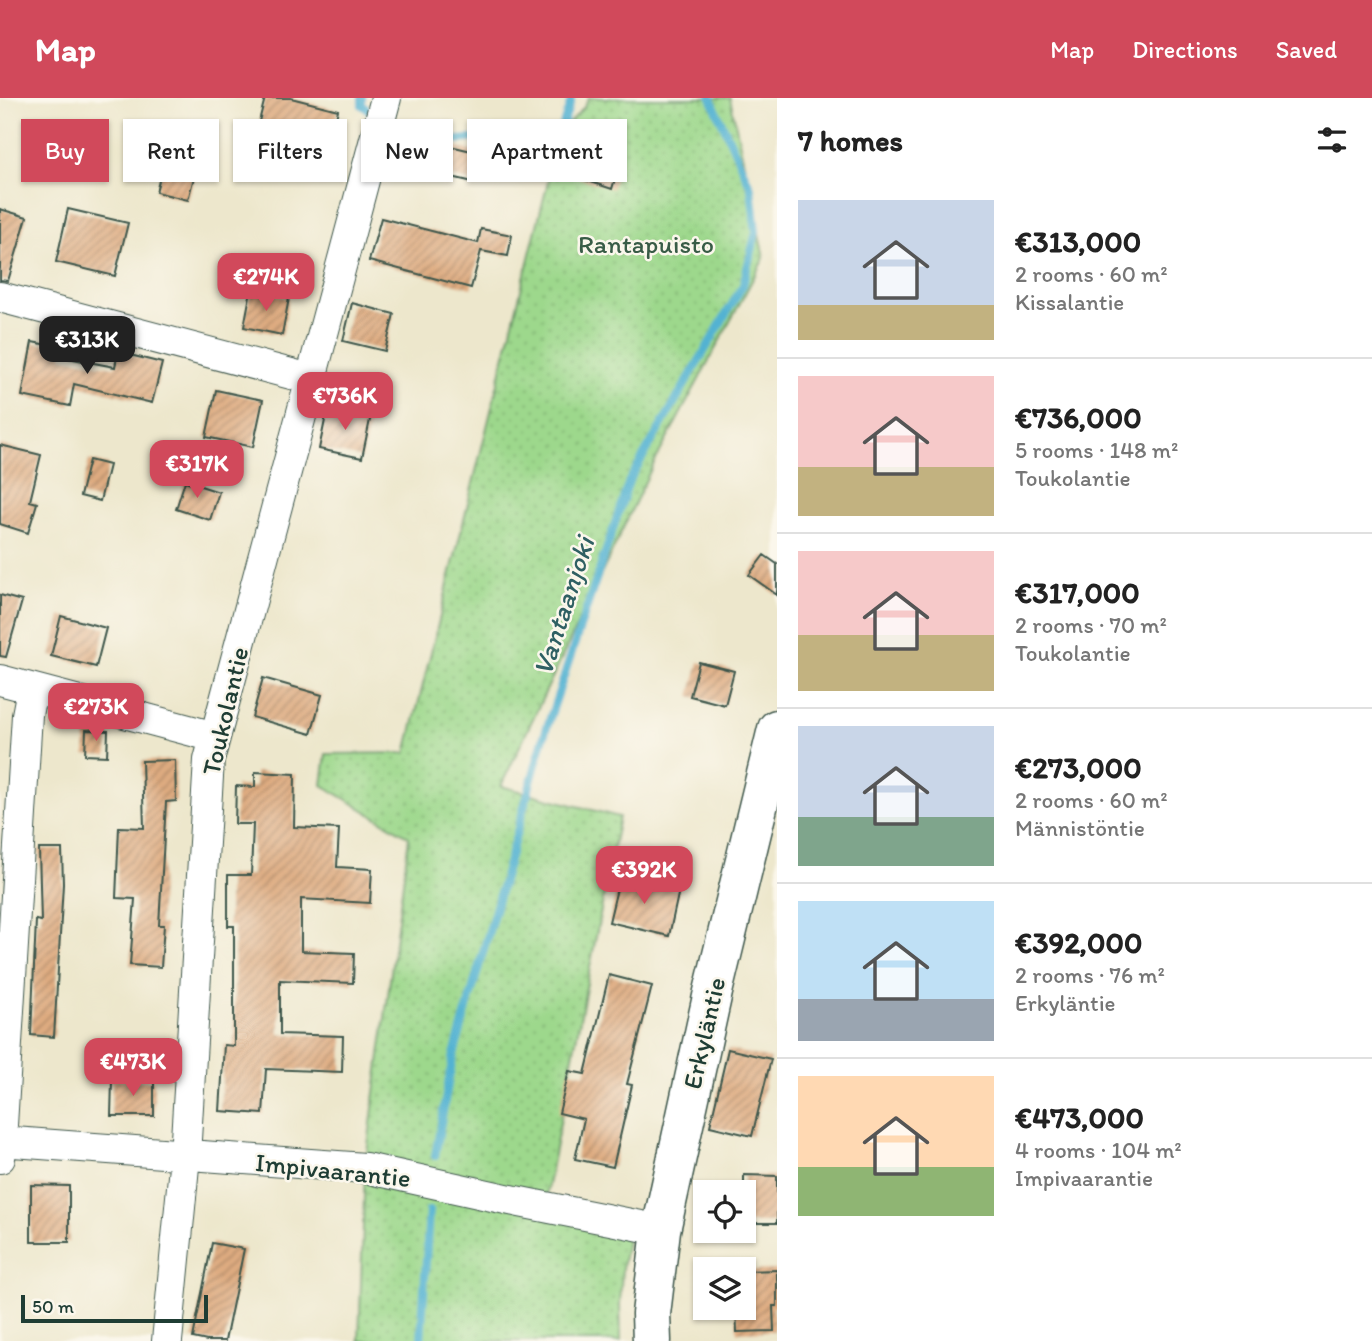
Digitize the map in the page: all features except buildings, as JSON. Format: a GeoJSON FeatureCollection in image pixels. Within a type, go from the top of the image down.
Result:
{"type":"FeatureCollection","features":[{"type":"Feature","properties":{"kind":"street","name":"Toukolantie"},"geometry":{"type":"LineString","coordinates":[[167,1341],[185,1156],[209,760],[386,98]]}},
{"type":"Feature","properties":{"kind":"street"},"geometry":{"type":"LineString","coordinates":[[0,297],[310,379]]}},
{"type":"Feature","properties":{"kind":"street"},"geometry":{"type":"LineString","coordinates":[[0,680],[215,737]]}},
{"type":"Feature","properties":{"kind":"street"},"geometry":{"type":"LineString","coordinates":[[0,1147],[27,715],[33,689]]}},
{"type":"Feature","properties":{"kind":"street","name":"Erkyläntie"},"geometry":{"type":"LineString","coordinates":[[652,1341],[652,1314],[661,1230],[713,992],[777,729]]}},
{"type":"Feature","properties":{"kind":"street","name":"Impivaarantie"},"geometry":{"type":"LineString","coordinates":[[0,1147],[365,1168],[661,1230]]}},
{"type":"Feature","properties":{"kind":"green space","name":"Rantapuisto"},"geometry":{"type":"Polygon","coordinates":[[[589,98],[730,98],[764,258],[652,467],[501,786],[619,817],[544,1206],[630,1224],[622,1268],[621,1341],[359,1341],[365,1168],[409,837],[322,785],[326,754],[406,753],[548,182],[627,182],[627,119],[573,119],[589,98]]]}},
{"type":"Feature","properties":{"kind":"waterway"},"geometry":{"type":"LineString","coordinates":[[362,98],[362,105],[370,111]]}},
{"type":"Feature","properties":{"kind":"waterway","name":"Vantaanjoki"},"geometry":{"type":"LineString","coordinates":[[435,1156],[452,1062],[544,736],[629,481],[743,285],[756,232],[751,188],[711,98]]}},
{"type":"Feature","properties":{"kind":"waterway"},"geometry":{"type":"LineString","coordinates":[[453,140],[560,133],[571,101]]}},
{"type":"Feature","properties":{"kind":"waterway","name":"Vantaanjoki"},"geometry":{"type":"LineString","coordinates":[[421,1341],[429,1211]]}}]}
